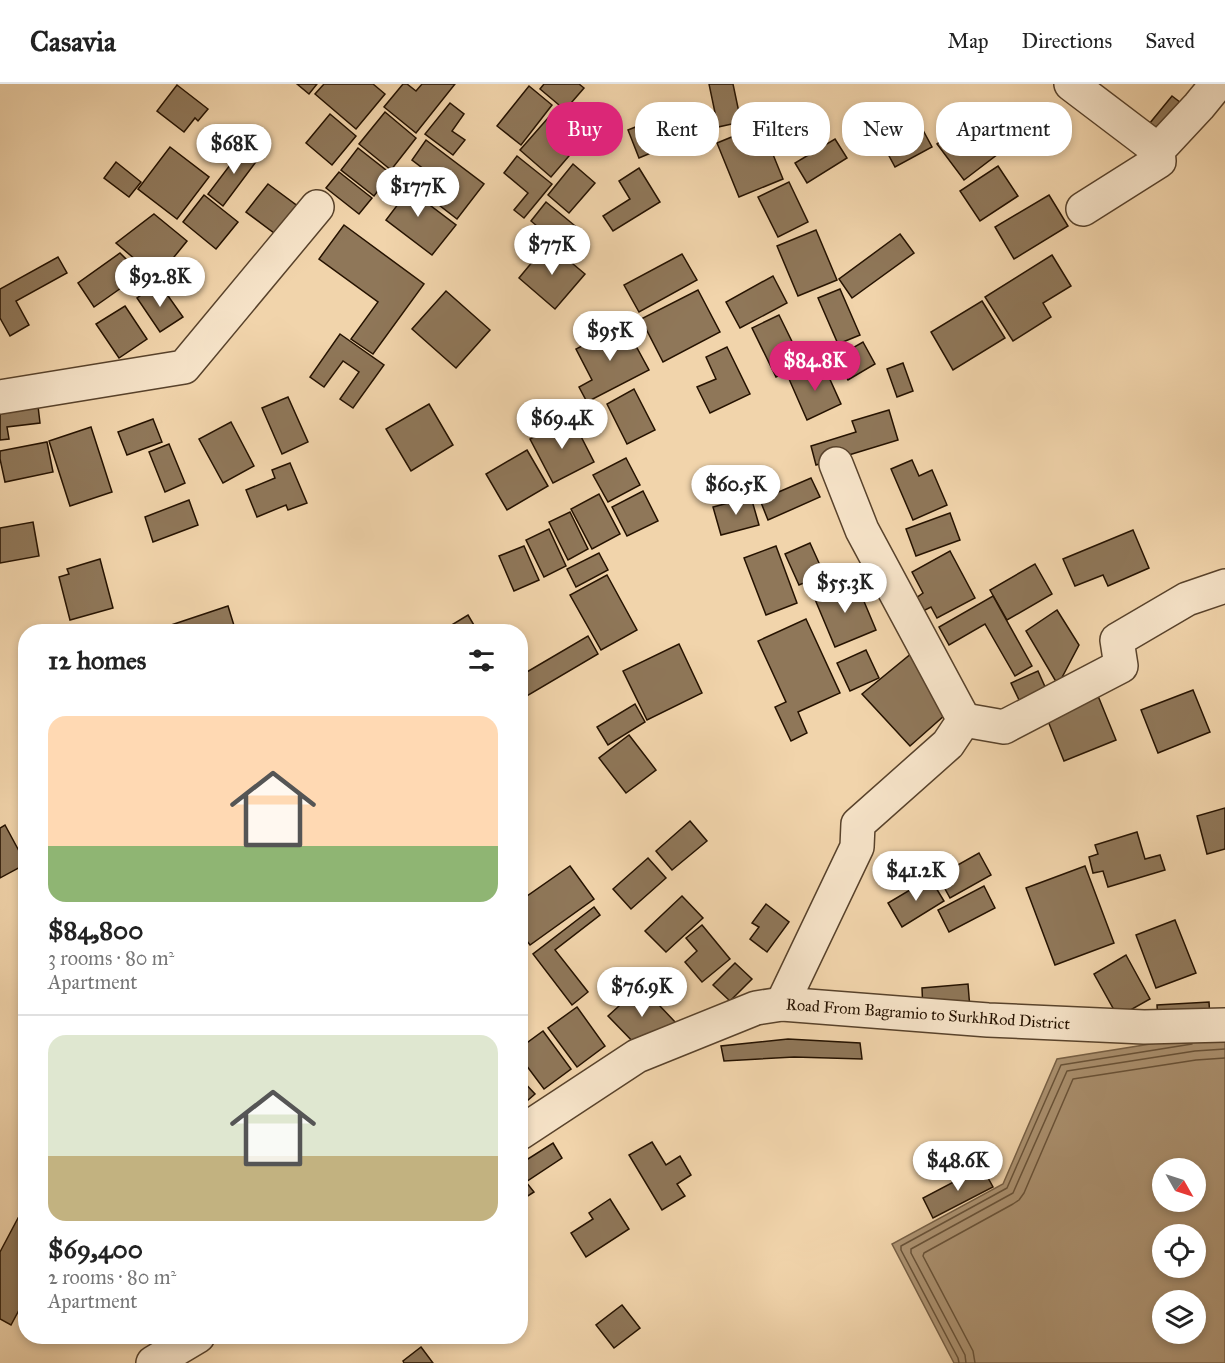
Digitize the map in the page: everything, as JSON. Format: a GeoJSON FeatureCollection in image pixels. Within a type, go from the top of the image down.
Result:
{"type":"FeatureCollection","features":[{"type":"Feature","properties":{"kind":"street"},"geometry":{"type":"LineString","coordinates":[[1071,84],[1158,150],[1159,161],[1083,209]]}},
{"type":"Feature","properties":{"kind":"street"},"geometry":{"type":"LineString","coordinates":[[1158,150],[1217,84]]}},
{"type":"Feature","properties":{"kind":"street"},"geometry":{"type":"LineString","coordinates":[[0,397],[184,367],[317,207]]}},
{"type":"Feature","properties":{"kind":"street"},"geometry":{"type":"LineString","coordinates":[[836,464],[862,530],[964,720]]}},
{"type":"Feature","properties":{"kind":"street"},"geometry":{"type":"LineString","coordinates":[[964,720],[1004,727],[1121,666],[1117,640],[1187,599],[1225,586]]}},
{"type":"Feature","properties":{"kind":"street"},"geometry":{"type":"LineString","coordinates":[[782,1004],[857,847],[858,824],[948,744],[964,720]]}},
{"type":"Feature","properties":{"kind":"street","name":"Road From Bagramio to SurkhRod District"},"geometry":{"type":"LineString","coordinates":[[528,1128],[637,1056],[747,1011],[782,1004],[988,1020],[1144,1027],[1225,1025]]}},
{"type":"Feature","properties":{"kind":"street"},"geometry":{"type":"LineString","coordinates":[[153,1363],[185,1344]]}},
{"type":"Feature","properties":{"kind":"water"},"geometry":{"type":"Polygon","coordinates":[[[1225,1036],[1225,1363],[954,1363],[892,1244],[1003,1184],[1057,1059],[1194,1037],[1225,1036]]]}},
{"type":"Feature","properties":{"kind":"building"},"geometry":{"type":"Polygon","coordinates":[[[297,84],[317,84],[309,94],[297,84]]]}},
{"type":"Feature","properties":{"kind":"building"},"geometry":{"type":"Polygon","coordinates":[[[324,84],[373,84],[385,94],[356,129],[315,94],[324,84]]]}},
{"type":"Feature","properties":{"kind":"building"},"geometry":{"type":"Polygon","coordinates":[[[403,84],[407,84],[416,91],[422,84],[455,84],[416,133],[384,107],[403,84]]]}},
{"type":"Feature","properties":{"kind":"building"},"geometry":{"type":"Polygon","coordinates":[[[544,84],[579,84],[584,88],[572,102],[555,102],[540,89],[544,84]]]}},
{"type":"Feature","properties":{"kind":"building"},"geometry":{"type":"Polygon","coordinates":[[[709,84],[733,84],[737,102],[731,102],[731,124],[719,127],[719,102],[713,102],[709,84]]]}},
{"type":"Feature","properties":{"kind":"building"},"geometry":{"type":"Polygon","coordinates":[[[177,85],[208,109],[198,121],[195,118],[184,132],[157,111],[177,85]]]}},
{"type":"Feature","properties":{"kind":"building"},"geometry":{"type":"Polygon","coordinates":[[[529,86],[548,102],[546,102],[546,113],[521,145],[497,126],[529,86]]]}},
{"type":"Feature","properties":{"kind":"building"},"geometry":{"type":"Polygon","coordinates":[[[1172,96],[1189,109],[1161,142],[1145,129],[1172,96]]]}},
{"type":"Feature","properties":{"kind":"building"},"geometry":{"type":"Polygon","coordinates":[[[450,103],[464,114],[452,131],[465,140],[453,155],[425,134],[450,103]]]}},
{"type":"Feature","properties":{"kind":"building"},"geometry":{"type":"Polygon","coordinates":[[[385,112],[416,138],[391,170],[359,144],[385,112]]]}},
{"type":"Feature","properties":{"kind":"building"},"geometry":{"type":"Polygon","coordinates":[[[330,114],[356,136],[332,165],[306,143],[330,114]]]}},
{"type":"Feature","properties":{"kind":"building"},"geometry":{"type":"Polygon","coordinates":[[[546,120],[546,156],[569,156],[551,177],[520,150],[546,120]]]}},
{"type":"Feature","properties":{"kind":"building"},"geometry":{"type":"Polygon","coordinates":[[[635,127],[635,148],[628,130],[635,127]]]}},
{"type":"Feature","properties":{"kind":"building"},"geometry":{"type":"Polygon","coordinates":[[[924,132],[932,147],[924,151],[924,132]]]}},
{"type":"Feature","properties":{"kind":"building"},"geometry":{"type":"Polygon","coordinates":[[[731,137],[731,156],[774,156],[783,179],[739,197],[719,148],[719,142],[731,137]]]}},
{"type":"Feature","properties":{"kind":"building"},"geometry":{"type":"Polygon","coordinates":[[[835,139],[842,150],[842,156],[847,158],[807,183],[795,163],[807,156],[830,156],[830,142],[835,139]]]}},
{"type":"Feature","properties":{"kind":"building"},"geometry":{"type":"Polygon","coordinates":[[[426,140],[484,184],[457,219],[430,198],[442,183],[412,160],[426,140]]]}},
{"type":"Feature","properties":{"kind":"building"},"geometry":{"type":"Polygon","coordinates":[[[246,144],[261,155],[223,206],[208,194],[246,144]]]}},
{"type":"Feature","properties":{"kind":"building"},"geometry":{"type":"Polygon","coordinates":[[[170,147],[209,177],[177,219],[138,189],[170,147]]]}},
{"type":"Feature","properties":{"kind":"building"},"geometry":{"type":"Polygon","coordinates":[[[358,148],[391,174],[374,196],[341,170],[358,148]]]}},
{"type":"Feature","properties":{"kind":"building"},"geometry":{"type":"Polygon","coordinates":[[[517,156],[552,184],[524,218],[514,210],[528,193],[504,173],[517,156]]]}},
{"type":"Feature","properties":{"kind":"building"},"geometry":{"type":"Polygon","coordinates":[[[889,156],[915,156],[895,167],[889,156]]]}},
{"type":"Feature","properties":{"kind":"building"},"geometry":{"type":"Polygon","coordinates":[[[946,156],[995,156],[964,180],[946,156]]]}},
{"type":"Feature","properties":{"kind":"building"},"geometry":{"type":"Polygon","coordinates":[[[116,162],[141,182],[129,197],[104,178],[116,162]]]}},
{"type":"Feature","properties":{"kind":"building"},"geometry":{"type":"Polygon","coordinates":[[[573,164],[595,183],[569,213],[548,195],[573,164]]]}},
{"type":"Feature","properties":{"kind":"building"},"geometry":{"type":"Polygon","coordinates":[[[998,166],[1018,196],[980,221],[960,191],[998,166]]]}},
{"type":"Feature","properties":{"kind":"building"},"geometry":{"type":"Polygon","coordinates":[[[639,168],[660,202],[613,231],[603,216],[630,199],[619,181],[639,168]]]}},
{"type":"Feature","properties":{"kind":"building"},"geometry":{"type":"Polygon","coordinates":[[[339,172],[372,198],[359,214],[326,188],[339,172]]]}},
{"type":"Feature","properties":{"kind":"building"},"geometry":{"type":"Polygon","coordinates":[[[394,178],[456,225],[432,255],[386,220],[399,203],[383,191],[394,178]]]}},
{"type":"Feature","properties":{"kind":"building"},"geometry":{"type":"Polygon","coordinates":[[[789,182],[808,222],[778,237],[758,197],[789,182]]]}},
{"type":"Feature","properties":{"kind":"building"},"geometry":{"type":"Polygon","coordinates":[[[268,184],[303,210],[282,239],[246,212],[268,184]]]}},
{"type":"Feature","properties":{"kind":"building"},"geometry":{"type":"Polygon","coordinates":[[[204,195],[238,222],[216,249],[183,222],[204,195]]]}},
{"type":"Feature","properties":{"kind":"building"},"geometry":{"type":"Polygon","coordinates":[[[1049,195],[1068,226],[1014,259],[995,227],[1049,195]]]}},
{"type":"Feature","properties":{"kind":"building"},"geometry":{"type":"Polygon","coordinates":[[[546,202],[585,234],[569,253],[531,221],[546,202]]]}},
{"type":"Feature","properties":{"kind":"building"},"geometry":{"type":"Polygon","coordinates":[[[154,214],[187,241],[157,278],[116,243],[154,214]]]}},
{"type":"Feature","properties":{"kind":"building"},"geometry":{"type":"Polygon","coordinates":[[[344,225],[424,284],[373,354],[351,339],[378,302],[319,259],[344,225]]]}},
{"type":"Feature","properties":{"kind":"building"},"geometry":{"type":"Polygon","coordinates":[[[816,230],[837,280],[798,296],[777,246],[816,230]]]}},
{"type":"Feature","properties":{"kind":"building"},"geometry":{"type":"Polygon","coordinates":[[[900,234],[914,253],[852,298],[839,279],[900,234]]]}},
{"type":"Feature","properties":{"kind":"building"},"geometry":{"type":"Polygon","coordinates":[[[548,243],[585,274],[555,309],[519,278],[548,243]]]}},
{"type":"Feature","properties":{"kind":"building"},"geometry":{"type":"Polygon","coordinates":[[[120,253],[141,274],[94,307],[78,283],[120,253]]]}},
{"type":"Feature","properties":{"kind":"building"},"geometry":{"type":"Polygon","coordinates":[[[682,254],[697,280],[639,312],[624,285],[682,254]]]}},
{"type":"Feature","properties":{"kind":"building"},"geometry":{"type":"Polygon","coordinates":[[[1052,255],[1071,286],[1043,303],[1051,317],[1013,341],[985,297],[1052,255]]]}},
{"type":"Feature","properties":{"kind":"building"},"geometry":{"type":"Polygon","coordinates":[[[58,257],[67,273],[16,301],[29,325],[10,336],[0,318],[0,289],[58,257]]]}},
{"type":"Feature","properties":{"kind":"building"},"geometry":{"type":"Polygon","coordinates":[[[773,276],[787,303],[740,328],[726,302],[773,276]]]}},
{"type":"Feature","properties":{"kind":"building"},"geometry":{"type":"Polygon","coordinates":[[[159,283],[183,317],[160,332],[137,298],[159,283]]]}},
{"type":"Feature","properties":{"kind":"building"},"geometry":{"type":"Polygon","coordinates":[[[840,289],[860,335],[838,344],[818,298],[840,289]]]}},
{"type":"Feature","properties":{"kind":"building"},"geometry":{"type":"Polygon","coordinates":[[[698,290],[720,332],[663,362],[641,319],[698,290]]]}},
{"type":"Feature","properties":{"kind":"building"},"geometry":{"type":"Polygon","coordinates":[[[446,291],[490,330],[456,368],[412,329],[446,291]]]}},
{"type":"Feature","properties":{"kind":"building"},"geometry":{"type":"Polygon","coordinates":[[[982,301],[1005,338],[953,370],[931,332],[982,301]]]}},
{"type":"Feature","properties":{"kind":"building"},"geometry":{"type":"Polygon","coordinates":[[[125,306],[147,339],[119,358],[96,324],[125,306]]]}},
{"type":"Feature","properties":{"kind":"building"},"geometry":{"type":"Polygon","coordinates":[[[779,315],[803,364],[776,377],[752,328],[779,315]]]}},
{"type":"Feature","properties":{"kind":"building"},"geometry":{"type":"Polygon","coordinates":[[[624,324],[649,370],[587,402],[579,387],[592,380],[576,349],[624,324]]]}},
{"type":"Feature","properties":{"kind":"building"},"geometry":{"type":"Polygon","coordinates":[[[340,334],[384,365],[353,408],[340,399],[359,372],[343,361],[324,387],[310,377],[340,334]]]}},
{"type":"Feature","properties":{"kind":"building"},"geometry":{"type":"Polygon","coordinates":[[[863,342],[875,364],[848,380],[835,358],[863,342]]]}},
{"type":"Feature","properties":{"kind":"building"},"geometry":{"type":"Polygon","coordinates":[[[727,347],[750,394],[710,413],[697,387],[716,379],[706,357],[727,347]]]}},
{"type":"Feature","properties":{"kind":"building"},"geometry":{"type":"Polygon","coordinates":[[[903,363],[913,391],[897,397],[887,369],[903,363]]]}},
{"type":"Feature","properties":{"kind":"building"},"geometry":{"type":"Polygon","coordinates":[[[823,364],[841,404],[807,420],[789,379],[823,364]]]}},
{"type":"Feature","properties":{"kind":"building"},"geometry":{"type":"Polygon","coordinates":[[[634,389],[655,430],[627,444],[607,404],[634,389]]]}},
{"type":"Feature","properties":{"kind":"building"},"geometry":{"type":"Polygon","coordinates":[[[288,397],[308,442],[282,454],[262,408],[288,397]]]}},
{"type":"Feature","properties":{"kind":"building"},"geometry":{"type":"Polygon","coordinates":[[[429,404],[453,445],[411,471],[386,429],[429,404]]]}},
{"type":"Feature","properties":{"kind":"building"},"geometry":{"type":"Polygon","coordinates":[[[38,406],[40,423],[7,427],[9,439],[0,440],[0,411],[38,406]]]}},
{"type":"Feature","properties":{"kind":"building"},"geometry":{"type":"Polygon","coordinates":[[[889,410],[898,440],[816,465],[811,446],[856,432],[852,421],[889,410]]]}},
{"type":"Feature","properties":{"kind":"building"},"geometry":{"type":"Polygon","coordinates":[[[571,417],[594,462],[553,483],[530,439],[571,417]]]}},
{"type":"Feature","properties":{"kind":"building"},"geometry":{"type":"Polygon","coordinates":[[[153,419],[162,442],[127,455],[118,432],[153,419]]]}},
{"type":"Feature","properties":{"kind":"building"},"geometry":{"type":"Polygon","coordinates":[[[231,422],[254,466],[223,483],[199,439],[231,422]]]}},
{"type":"Feature","properties":{"kind":"building"},"geometry":{"type":"Polygon","coordinates":[[[91,427],[112,492],[70,506],[49,441],[91,427]]]}},
{"type":"Feature","properties":{"kind":"building"},"geometry":{"type":"Polygon","coordinates":[[[47,442],[53,472],[5,482],[0,451],[47,442]]]}},
{"type":"Feature","properties":{"kind":"building"},"geometry":{"type":"Polygon","coordinates":[[[169,444],[185,483],[165,492],[149,452],[169,444]]]}},
{"type":"Feature","properties":{"kind":"building"},"geometry":{"type":"Polygon","coordinates":[[[527,450],[548,486],[507,510],[486,474],[527,450]]]}},
{"type":"Feature","properties":{"kind":"building"},"geometry":{"type":"Polygon","coordinates":[[[626,458],[640,485],[608,502],[593,475],[626,458]]]}},
{"type":"Feature","properties":{"kind":"building"},"geometry":{"type":"Polygon","coordinates":[[[912,460],[919,476],[932,470],[947,505],[913,520],[891,469],[912,460]]]}},
{"type":"Feature","properties":{"kind":"building"},"geometry":{"type":"Polygon","coordinates":[[[290,463],[307,503],[288,510],[286,505],[257,517],[246,490],[275,478],[272,470],[290,463]]]}},
{"type":"Feature","properties":{"kind":"building"},"geometry":{"type":"Polygon","coordinates":[[[811,478],[820,497],[768,520],[760,500],[811,478]]]}},
{"type":"Feature","properties":{"kind":"building"},"geometry":{"type":"Polygon","coordinates":[[[643,491],[658,521],[627,536],[612,507],[643,491]]]}},
{"type":"Feature","properties":{"kind":"building"},"geometry":{"type":"Polygon","coordinates":[[[599,494],[620,534],[592,549],[571,509],[599,494]]]}},
{"type":"Feature","properties":{"kind":"building"},"geometry":{"type":"Polygon","coordinates":[[[751,497],[759,525],[721,535],[713,507],[751,497]]]}},
{"type":"Feature","properties":{"kind":"building"},"geometry":{"type":"Polygon","coordinates":[[[189,500],[198,525],[153,542],[145,517],[189,500]]]}},
{"type":"Feature","properties":{"kind":"building"},"geometry":{"type":"Polygon","coordinates":[[[570,512],[588,549],[568,560],[549,522],[570,512]]]}},
{"type":"Feature","properties":{"kind":"building"},"geometry":{"type":"Polygon","coordinates":[[[950,513],[960,540],[916,556],[906,529],[950,513]]]}},
{"type":"Feature","properties":{"kind":"building"},"geometry":{"type":"Polygon","coordinates":[[[33,522],[39,556],[0,563],[0,528],[33,522]]]}},
{"type":"Feature","properties":{"kind":"building"},"geometry":{"type":"Polygon","coordinates":[[[549,529],[566,566],[544,577],[526,540],[549,529]]]}},
{"type":"Feature","properties":{"kind":"building"},"geometry":{"type":"Polygon","coordinates":[[[1133,530],[1149,568],[1108,586],[1103,575],[1075,586],[1063,559],[1133,530]]]}},
{"type":"Feature","properties":{"kind":"building"},"geometry":{"type":"Polygon","coordinates":[[[810,543],[824,574],[799,585],[785,554],[810,543]]]}},
{"type":"Feature","properties":{"kind":"building"},"geometry":{"type":"Polygon","coordinates":[[[524,546],[539,580],[514,591],[499,556],[524,546]]]}},
{"type":"Feature","properties":{"kind":"building"},"geometry":{"type":"Polygon","coordinates":[[[776,546],[797,603],[766,615],[744,558],[776,546]]]}},
{"type":"Feature","properties":{"kind":"building"},"geometry":{"type":"Polygon","coordinates":[[[950,551],[975,598],[937,618],[931,607],[923,611],[916,598],[923,593],[912,572],[950,551]]]}},
{"type":"Feature","properties":{"kind":"building"},"geometry":{"type":"Polygon","coordinates":[[[599,553],[608,570],[576,587],[567,569],[599,553]]]}},
{"type":"Feature","properties":{"kind":"building"},"geometry":{"type":"Polygon","coordinates":[[[100,559],[113,608],[70,620],[59,577],[69,574],[67,569],[100,559]]]}},
{"type":"Feature","properties":{"kind":"building"},"geometry":{"type":"Polygon","coordinates":[[[1035,564],[1052,594],[1007,620],[990,590],[1035,564]]]}},
{"type":"Feature","properties":{"kind":"building"},"geometry":{"type":"Polygon","coordinates":[[[607,575],[637,630],[601,650],[570,595],[607,575]]]}},
{"type":"Feature","properties":{"kind":"building"},"geometry":{"type":"Polygon","coordinates":[[[855,580],[876,630],[835,647],[814,597],[855,580]]]}},
{"type":"Feature","properties":{"kind":"building"},"geometry":{"type":"Polygon","coordinates":[[[993,596],[1032,666],[1015,676],[985,624],[949,645],[939,627],[993,596]]]}},
{"type":"Feature","properties":{"kind":"building"},"geometry":{"type":"Polygon","coordinates":[[[228,606],[234,624],[174,624],[228,606]]]}},
{"type":"Feature","properties":{"kind":"building"},"geometry":{"type":"Polygon","coordinates":[[[1057,610],[1079,645],[1058,685],[1026,631],[1057,610]]]}},
{"type":"Feature","properties":{"kind":"building"},"geometry":{"type":"Polygon","coordinates":[[[468,615],[473,624],[453,624],[468,615]]]}},
{"type":"Feature","properties":{"kind":"building"},"geometry":{"type":"Polygon","coordinates":[[[806,619],[840,693],[798,712],[807,733],[791,741],[775,707],[786,702],[758,641],[806,619]]]}},
{"type":"Feature","properties":{"kind":"building"},"geometry":{"type":"Polygon","coordinates":[[[588,636],[598,654],[528,695],[528,671],[588,636]]]}},
{"type":"Feature","properties":{"kind":"building"},"geometry":{"type":"Polygon","coordinates":[[[679,644],[702,693],[647,720],[623,671],[679,644]]]}},
{"type":"Feature","properties":{"kind":"building"},"geometry":{"type":"Polygon","coordinates":[[[923,644],[955,706],[910,746],[862,694],[923,644]]]}},
{"type":"Feature","properties":{"kind":"building"},"geometry":{"type":"Polygon","coordinates":[[[866,650],[879,678],[850,691],[837,663],[866,650]]]}},
{"type":"Feature","properties":{"kind":"building"},"geometry":{"type":"Polygon","coordinates":[[[1038,671],[1046,689],[1020,702],[1011,683],[1038,671]]]}},
{"type":"Feature","properties":{"kind":"building"},"geometry":{"type":"Polygon","coordinates":[[[1193,690],[1210,732],[1158,753],[1141,710],[1193,690]]]}},
{"type":"Feature","properties":{"kind":"building"},"geometry":{"type":"Polygon","coordinates":[[[1096,691],[1116,740],[1064,761],[1044,711],[1096,691]]]}},
{"type":"Feature","properties":{"kind":"building"},"geometry":{"type":"Polygon","coordinates":[[[635,704],[645,722],[608,745],[597,727],[635,704]]]}},
{"type":"Feature","properties":{"kind":"building"},"geometry":{"type":"Polygon","coordinates":[[[629,735],[656,770],[626,793],[599,758],[629,735]]]}},
{"type":"Feature","properties":{"kind":"building"},"geometry":{"type":"Polygon","coordinates":[[[1225,808],[1225,849],[1207,854],[1197,816],[1225,808]]]}},
{"type":"Feature","properties":{"kind":"building"},"geometry":{"type":"Polygon","coordinates":[[[690,821],[707,841],[672,870],[656,851],[690,821]]]}},
{"type":"Feature","properties":{"kind":"building"},"geometry":{"type":"Polygon","coordinates":[[[5,825],[18,849],[18,868],[0,878],[0,828],[5,825]]]}},
{"type":"Feature","properties":{"kind":"building"},"geometry":{"type":"Polygon","coordinates":[[[1137,832],[1145,859],[1160,855],[1165,870],[1108,887],[1103,871],[1093,873],[1089,857],[1098,854],[1095,845],[1137,832]]]}},
{"type":"Feature","properties":{"kind":"building"},"geometry":{"type":"Polygon","coordinates":[[[979,853],[991,875],[950,898],[938,876],[979,853]]]}},
{"type":"Feature","properties":{"kind":"building"},"geometry":{"type":"Polygon","coordinates":[[[648,858],[666,878],[631,909],[613,889],[648,858]]]}},
{"type":"Feature","properties":{"kind":"building"},"geometry":{"type":"Polygon","coordinates":[[[570,866],[594,899],[530,945],[528,942],[528,895],[570,866]]]}},
{"type":"Feature","properties":{"kind":"building"},"geometry":{"type":"Polygon","coordinates":[[[1085,866],[1114,943],[1055,965],[1026,888],[1085,866]]]}},
{"type":"Feature","properties":{"kind":"building"},"geometry":{"type":"Polygon","coordinates":[[[930,878],[944,901],[902,927],[888,903],[930,878]]]}},
{"type":"Feature","properties":{"kind":"building"},"geometry":{"type":"Polygon","coordinates":[[[984,886],[995,908],[949,932],[938,910],[984,886]]]}},
{"type":"Feature","properties":{"kind":"building"},"geometry":{"type":"Polygon","coordinates":[[[682,896],[703,918],[666,952],[645,931],[682,896]]]}},
{"type":"Feature","properties":{"kind":"building"},"geometry":{"type":"Polygon","coordinates":[[[766,904],[789,922],[767,952],[750,939],[759,927],[752,923],[766,904]]]}},
{"type":"Feature","properties":{"kind":"building"},"geometry":{"type":"Polygon","coordinates":[[[594,907],[600,915],[555,950],[588,992],[572,1005],[533,954],[594,907]]]}},
{"type":"Feature","properties":{"kind":"building"},"geometry":{"type":"Polygon","coordinates":[[[1175,920],[1196,973],[1156,988],[1136,935],[1175,920]]]}},
{"type":"Feature","properties":{"kind":"building"},"geometry":{"type":"Polygon","coordinates":[[[702,925],[730,959],[702,982],[685,962],[697,951],[686,938],[702,925]]]}},
{"type":"Feature","properties":{"kind":"building"},"geometry":{"type":"Polygon","coordinates":[[[1126,955],[1150,999],[1118,1017],[1094,974],[1126,955]]]}},
{"type":"Feature","properties":{"kind":"building"},"geometry":{"type":"Polygon","coordinates":[[[735,963],[752,979],[730,1001],[713,985],[735,963]]]}},
{"type":"Feature","properties":{"kind":"building"},"geometry":{"type":"Polygon","coordinates":[[[968,984],[970,1009],[923,1012],[922,988],[968,984]]]}},
{"type":"Feature","properties":{"kind":"building"},"geometry":{"type":"Polygon","coordinates":[[[641,986],[677,1024],[640,1049],[608,1016],[641,986]]]}},
{"type":"Feature","properties":{"kind":"building"},"geometry":{"type":"Polygon","coordinates":[[[1209,1002],[1210,1018],[1158,1021],[1157,1005],[1209,1002]]]}},
{"type":"Feature","properties":{"kind":"building"},"geometry":{"type":"Polygon","coordinates":[[[577,1007],[605,1046],[577,1067],[548,1028],[577,1007]]]}},
{"type":"Feature","properties":{"kind":"building"},"geometry":{"type":"Polygon","coordinates":[[[543,1031],[571,1069],[544,1089],[528,1068],[528,1042],[543,1031]]]}},
{"type":"Feature","properties":{"kind":"building"},"geometry":{"type":"Polygon","coordinates":[[[788,1039],[860,1043],[862,1059],[794,1057],[724,1061],[721,1046],[788,1039]]]}},
{"type":"Feature","properties":{"kind":"building"},"geometry":{"type":"Polygon","coordinates":[[[528,1087],[535,1094],[528,1100],[528,1087]]]}},
{"type":"Feature","properties":{"kind":"building"},"geometry":{"type":"Polygon","coordinates":[[[652,1142],[666,1165],[680,1156],[691,1175],[677,1184],[685,1196],[662,1210],[629,1155],[652,1142]]]}},
{"type":"Feature","properties":{"kind":"building"},"geometry":{"type":"Polygon","coordinates":[[[553,1143],[562,1158],[528,1181],[528,1159],[553,1143]]]}},
{"type":"Feature","properties":{"kind":"building"},"geometry":{"type":"Polygon","coordinates":[[[982,1167],[993,1187],[933,1218],[923,1198],[982,1167]]]}},
{"type":"Feature","properties":{"kind":"building"},"geometry":{"type":"Polygon","coordinates":[[[528,1184],[534,1192],[528,1196],[528,1184]]]}},
{"type":"Feature","properties":{"kind":"building"},"geometry":{"type":"Polygon","coordinates":[[[610,1199],[629,1229],[586,1257],[571,1233],[593,1219],[589,1213],[610,1199]]]}},
{"type":"Feature","properties":{"kind":"building"},"geometry":{"type":"Polygon","coordinates":[[[18,1218],[18,1312],[11,1325],[0,1319],[0,1252],[18,1218]]]}},
{"type":"Feature","properties":{"kind":"building"},"geometry":{"type":"Polygon","coordinates":[[[622,1305],[640,1328],[614,1348],[596,1325],[622,1305]]]}},
{"type":"Feature","properties":{"kind":"building"},"geometry":{"type":"Polygon","coordinates":[[[421,1347],[433,1363],[404,1363],[403,1361],[421,1347]]]}}]}
